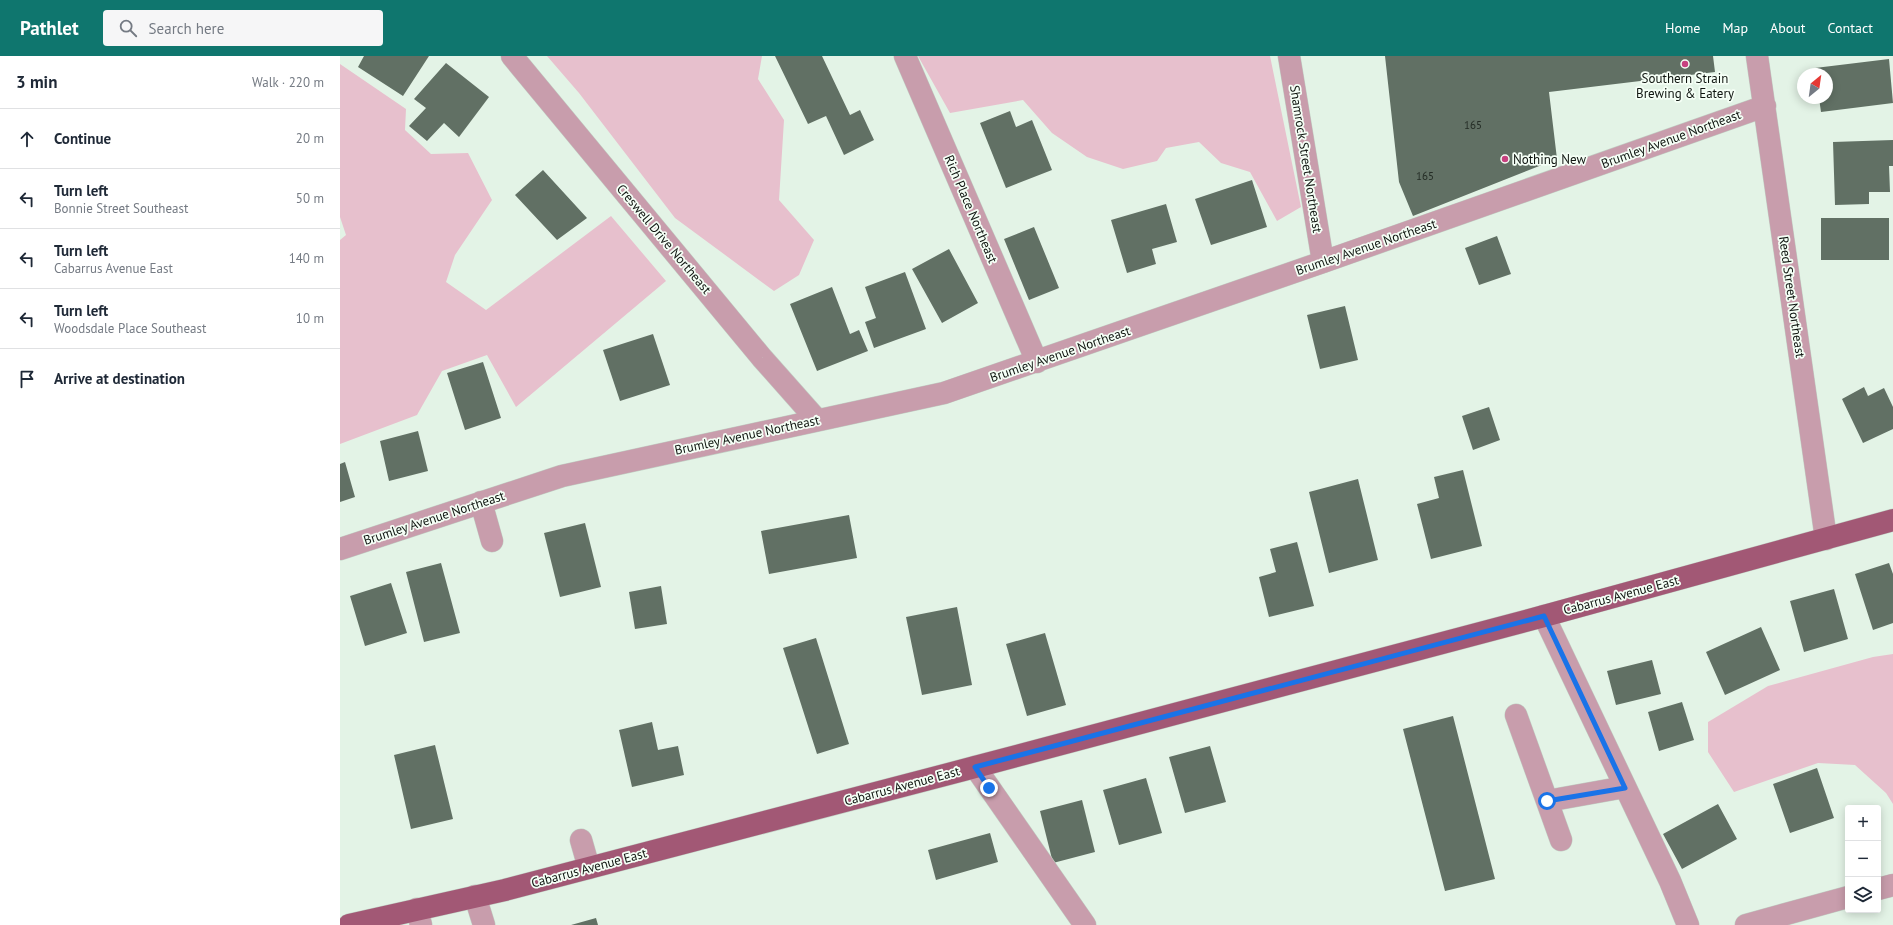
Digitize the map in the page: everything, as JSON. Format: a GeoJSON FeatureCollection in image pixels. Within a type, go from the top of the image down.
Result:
{"type":"FeatureCollection","features":[{"type":"Feature","properties":{"kind":"main road","name":"Cabarrus Avenue East"},"geometry":{"type":"LineString","coordinates":[[349,925],[419,917],[475,896],[589,868],[975,767],[1544,616],[1893,520]]}},
{"type":"Feature","properties":{"kind":"street","name":"Creswell Drive Northeast"},"geometry":{"type":"LineString","coordinates":[[512,56],[762,358],[817,420]]}},
{"type":"Feature","properties":{"kind":"street","name":"Rich Place Northeast"},"geometry":{"type":"LineString","coordinates":[[905,56],[1037,362]]}},
{"type":"Feature","properties":{"kind":"street","name":"Shamrock Street Northeast"},"geometry":{"type":"LineString","coordinates":[[1288,56],[1323,262]]}},
{"type":"Feature","properties":{"kind":"street","name":"Reed Street Northeast"},"geometry":{"type":"LineString","coordinates":[[1757,56],[1826,539]]}},
{"type":"Feature","properties":{"kind":"street","name":"Brumley Avenue Northeast"},"geometry":{"type":"LineString","coordinates":[[340,549],[562,476],[944,393],[1037,362],[1765,106]]}},
{"type":"Feature","properties":{"kind":"street"},"geometry":{"type":"LineString","coordinates":[[481,502],[492,541]]}},
{"type":"Feature","properties":{"kind":"street"},"geometry":{"type":"LineString","coordinates":[[1544,616],[1670,881],[1688,925]]}},
{"type":"Feature","properties":{"kind":"street"},"geometry":{"type":"LineString","coordinates":[[1516,715],[1561,840]]}},
{"type":"Feature","properties":{"kind":"street"},"geometry":{"type":"LineString","coordinates":[[975,767],[1085,925]]}},
{"type":"Feature","properties":{"kind":"street"},"geometry":{"type":"LineString","coordinates":[[1547,801],[1625,788]]}},
{"type":"Feature","properties":{"kind":"street"},"geometry":{"type":"LineString","coordinates":[[581,840],[589,868]]}},
{"type":"Feature","properties":{"kind":"street"},"geometry":{"type":"LineString","coordinates":[[1881,888],[1893,885]]}},
{"type":"Feature","properties":{"kind":"street"},"geometry":{"type":"LineString","coordinates":[[475,896],[484,925]]}},
{"type":"Feature","properties":{"kind":"street"},"geometry":{"type":"LineString","coordinates":[[1746,925],[1845,898]]}},
{"type":"Feature","properties":{"kind":"shaded area"},"geometry":{"type":"Polygon","coordinates":[[[547,56],[762,56],[758,79],[784,120],[779,200],[814,240],[799,275],[774,291],[675,218],[579,93],[547,56]]]}},
{"type":"Feature","properties":{"kind":"shaded area"},"geometry":{"type":"Polygon","coordinates":[[[918,56],[1270,56],[1301,207],[1277,221],[1250,172],[1221,163],[1199,142],[1166,148],[1157,161],[1123,169],[1087,157],[1052,133],[1023,100],[950,113],[918,56]]]}},
{"type":"Feature","properties":{"kind":"shaded area"},"geometry":{"type":"Polygon","coordinates":[[[340,64],[406,109],[405,130],[431,154],[468,153],[492,200],[455,255],[446,282],[486,310],[611,216],[666,281],[516,407],[487,355],[442,371],[417,415],[340,444],[340,240],[346,235],[340,217],[340,64]]]}},
{"type":"Feature","properties":{"kind":"shaded area"},"geometry":{"type":"Polygon","coordinates":[[[1893,654],[1893,804],[1886,793],[1855,765],[1818,763],[1734,792],[1708,752],[1708,722],[1768,686],[1873,657],[1893,654]]]}},
{"type":"Feature","properties":{"kind":"building"},"geometry":{"type":"Polygon","coordinates":[[[364,56],[429,56],[403,96],[358,67],[364,56]]]}},
{"type":"Feature","properties":{"kind":"building"},"geometry":{"type":"Polygon","coordinates":[[[775,56],[822,56],[850,115],[860,110],[874,140],[844,155],[826,116],[808,124],[775,56]]]}},
{"type":"Feature","properties":{"kind":"building"},"geometry":{"type":"Polygon","coordinates":[[[1385,56],[1713,56],[1715,72],[1549,92],[1557,159],[1413,216],[1399,182],[1385,56]]]}},
{"type":"Feature","properties":{"kind":"building"},"geometry":{"type":"Polygon","coordinates":[[[1889,59],[1893,103],[1821,112],[1820,104],[1833,104],[1833,68],[1815,68],[1889,59]]]}},
{"type":"Feature","properties":{"kind":"building"},"geometry":{"type":"Polygon","coordinates":[[[446,63],[489,97],[459,137],[444,123],[427,141],[409,126],[426,108],[414,99],[446,63]]]}},
{"type":"Feature","properties":{"kind":"building"},"geometry":{"type":"Polygon","coordinates":[[[1010,111],[1016,127],[1032,120],[1052,170],[1006,188],[980,123],[1010,111]]]}},
{"type":"Feature","properties":{"kind":"building"},"geometry":{"type":"Polygon","coordinates":[[[1893,140],[1893,166],[1889,166],[1890,192],[1869,192],[1869,204],[1835,205],[1833,142],[1893,140]]]}},
{"type":"Feature","properties":{"kind":"building"},"geometry":{"type":"Polygon","coordinates":[[[543,170],[587,218],[557,240],[515,195],[543,170]]]}},
{"type":"Feature","properties":{"kind":"building"},"geometry":{"type":"Polygon","coordinates":[[[1252,180],[1267,227],[1211,245],[1195,199],[1252,180]]]}},
{"type":"Feature","properties":{"kind":"building"},"geometry":{"type":"Polygon","coordinates":[[[1166,204],[1177,242],[1152,249],[1156,264],[1127,273],[1111,220],[1166,204]]]}},
{"type":"Feature","properties":{"kind":"building"},"geometry":{"type":"Polygon","coordinates":[[[1821,218],[1889,218],[1889,260],[1821,260],[1821,218]]]}},
{"type":"Feature","properties":{"kind":"building"},"geometry":{"type":"Polygon","coordinates":[[[1034,227],[1059,288],[1029,300],[1004,239],[1034,227]]]}},
{"type":"Feature","properties":{"kind":"building"},"geometry":{"type":"Polygon","coordinates":[[[1497,236],[1511,274],[1479,285],[1465,248],[1497,236]]]}},
{"type":"Feature","properties":{"kind":"building"},"geometry":{"type":"Polygon","coordinates":[[[949,249],[978,303],[942,323],[912,269],[949,249]]]}},
{"type":"Feature","properties":{"kind":"building"},"geometry":{"type":"Polygon","coordinates":[[[905,272],[926,329],[874,348],[865,322],[876,318],[865,287],[905,272]]]}},
{"type":"Feature","properties":{"kind":"building"},"geometry":{"type":"Polygon","coordinates":[[[832,287],[850,334],[859,330],[868,351],[817,371],[790,304],[832,287]]]}},
{"type":"Feature","properties":{"kind":"building"},"geometry":{"type":"Polygon","coordinates":[[[1345,306],[1358,360],[1320,369],[1307,315],[1345,306]]]}},
{"type":"Feature","properties":{"kind":"building"},"geometry":{"type":"Polygon","coordinates":[[[653,334],[670,385],[620,401],[603,350],[653,334]]]}},
{"type":"Feature","properties":{"kind":"building"},"geometry":{"type":"Polygon","coordinates":[[[483,362],[501,418],[465,430],[447,373],[483,362]]]}},
{"type":"Feature","properties":{"kind":"building"},"geometry":{"type":"Polygon","coordinates":[[[1864,387],[1868,396],[1884,388],[1893,407],[1893,429],[1863,443],[1842,399],[1864,387]]]}},
{"type":"Feature","properties":{"kind":"building"},"geometry":{"type":"Polygon","coordinates":[[[1489,407],[1500,440],[1473,450],[1462,416],[1489,407]]]}},
{"type":"Feature","properties":{"kind":"building"},"geometry":{"type":"Polygon","coordinates":[[[418,431],[428,471],[389,481],[380,441],[418,431]]]}},
{"type":"Feature","properties":{"kind":"building"},"geometry":{"type":"Polygon","coordinates":[[[345,462],[355,497],[340,502],[340,464],[345,462]]]}},
{"type":"Feature","properties":{"kind":"building"},"geometry":{"type":"Polygon","coordinates":[[[1463,470],[1482,546],[1431,559],[1417,504],[1439,498],[1434,477],[1463,470]]]}},
{"type":"Feature","properties":{"kind":"building"},"geometry":{"type":"Polygon","coordinates":[[[1358,479],[1378,560],[1329,573],[1309,492],[1358,479]]]}},
{"type":"Feature","properties":{"kind":"building"},"geometry":{"type":"Polygon","coordinates":[[[849,515],[857,558],[769,574],[761,531],[849,515]]]}},
{"type":"Feature","properties":{"kind":"building"},"geometry":{"type":"Polygon","coordinates":[[[585,523],[601,587],[560,597],[544,533],[585,523]]]}},
{"type":"Feature","properties":{"kind":"building"},"geometry":{"type":"Polygon","coordinates":[[[1297,542],[1314,606],[1269,617],[1259,577],[1276,572],[1270,549],[1297,542]]]}},
{"type":"Feature","properties":{"kind":"building"},"geometry":{"type":"Polygon","coordinates":[[[441,563],[460,633],[424,642],[406,572],[441,563]]]}},
{"type":"Feature","properties":{"kind":"building"},"geometry":{"type":"Polygon","coordinates":[[[1889,563],[1893,574],[1893,623],[1873,630],[1855,574],[1889,563]]]}},
{"type":"Feature","properties":{"kind":"building"},"geometry":{"type":"Polygon","coordinates":[[[391,583],[407,633],[365,646],[350,596],[391,583]]]}},
{"type":"Feature","properties":{"kind":"building"},"geometry":{"type":"Polygon","coordinates":[[[661,586],[667,624],[635,629],[629,592],[661,586]]]}},
{"type":"Feature","properties":{"kind":"building"},"geometry":{"type":"Polygon","coordinates":[[[1834,589],[1848,639],[1804,652],[1790,601],[1834,589]]]}},
{"type":"Feature","properties":{"kind":"building"},"geometry":{"type":"Polygon","coordinates":[[[957,607],[972,685],[922,695],[906,617],[957,607]]]}},
{"type":"Feature","properties":{"kind":"building"},"geometry":{"type":"Polygon","coordinates":[[[1761,627],[1780,670],[1725,695],[1706,652],[1761,627]]]}},
{"type":"Feature","properties":{"kind":"building"},"geometry":{"type":"Polygon","coordinates":[[[1045,633],[1066,705],[1027,716],[1006,644],[1045,633]]]}},
{"type":"Feature","properties":{"kind":"building"},"geometry":{"type":"Polygon","coordinates":[[[816,638],[849,744],[817,754],[783,648],[816,638]]]}},
{"type":"Feature","properties":{"kind":"building"},"geometry":{"type":"Polygon","coordinates":[[[1652,660],[1661,694],[1616,705],[1607,671],[1652,660]]]}},
{"type":"Feature","properties":{"kind":"building"},"geometry":{"type":"Polygon","coordinates":[[[1682,702],[1694,740],[1659,751],[1648,712],[1682,702]]]}},
{"type":"Feature","properties":{"kind":"building"},"geometry":{"type":"Polygon","coordinates":[[[1453,716],[1495,879],[1445,891],[1403,729],[1453,716]]]}},
{"type":"Feature","properties":{"kind":"building"},"geometry":{"type":"Polygon","coordinates":[[[652,722],[658,750],[678,746],[684,775],[632,787],[619,730],[652,722]]]}},
{"type":"Feature","properties":{"kind":"building"},"geometry":{"type":"Polygon","coordinates":[[[435,745],[453,819],[411,829],[394,755],[435,745]]]}},
{"type":"Feature","properties":{"kind":"building"},"geometry":{"type":"Polygon","coordinates":[[[1210,746],[1226,802],[1185,813],[1169,757],[1210,746]]]}},
{"type":"Feature","properties":{"kind":"building"},"geometry":{"type":"Polygon","coordinates":[[[1817,768],[1834,818],[1790,833],[1773,784],[1817,768]]]}},
{"type":"Feature","properties":{"kind":"building"},"geometry":{"type":"Polygon","coordinates":[[[1146,778],[1162,833],[1119,845],[1103,790],[1146,778]]]}},
{"type":"Feature","properties":{"kind":"building"},"geometry":{"type":"Polygon","coordinates":[[[1082,800],[1095,852],[1053,863],[1040,811],[1082,800]]]}},
{"type":"Feature","properties":{"kind":"building"},"geometry":{"type":"Polygon","coordinates":[[[1718,804],[1737,839],[1682,869],[1663,834],[1718,804]]]}},
{"type":"Feature","properties":{"kind":"building"},"geometry":{"type":"Polygon","coordinates":[[[990,833],[998,862],[936,880],[928,850],[990,833]]]}},
{"type":"Feature","properties":{"kind":"building"},"geometry":{"type":"Polygon","coordinates":[[[596,918],[598,925],[571,925],[596,918]]]}},
{"type":"Feature","properties":{"kind":"place","name":"Southern Strain Brewing & Eatery"},"geometry":{"type":"Point","coordinates":[1685,64]}},
{"type":"Feature","properties":{"kind":"place","name":"Nothing New"},"geometry":{"type":"Point","coordinates":[1505,159]}},
{"type":"Feature","properties":{"kind":"route"},"geometry":{"type":"LineString","coordinates":[[989,788],[975,767],[1544,616],[1625,788],[1547,801]]}}]}
